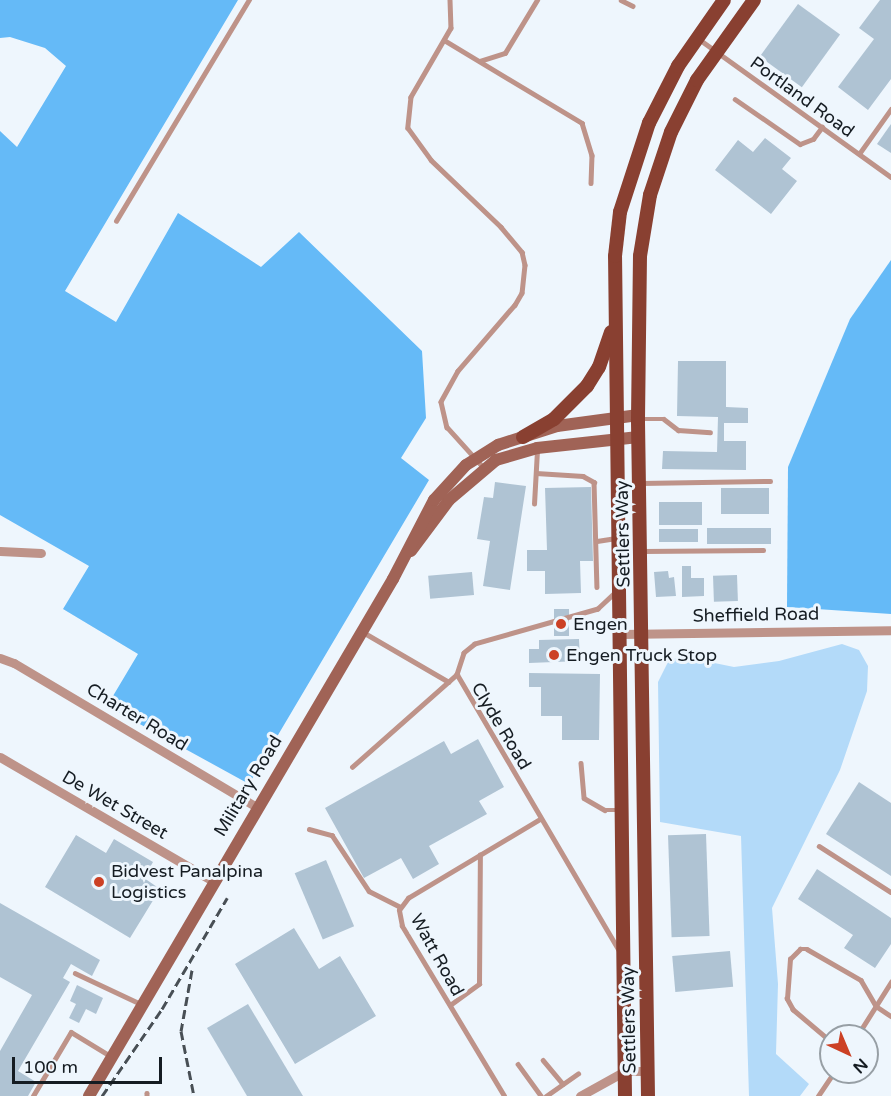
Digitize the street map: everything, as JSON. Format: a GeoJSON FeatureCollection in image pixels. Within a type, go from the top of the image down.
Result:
{"type":"FeatureCollection","features":[{"type":"Feature","properties":{"kind":"main road","name":"Settlers Way"},"geometry":{"type":"LineString","coordinates":[[625,1096],[621,634],[615,320],[620,212],[636,155],[662,95],[697,38],[724,0]]}},
{"type":"Feature","properties":{"kind":"main road","name":"Settlers Way"},"geometry":{"type":"LineString","coordinates":[[648,1096],[638,298],[650,195],[671,132],[716,52],[754,0]]}},
{"type":"Feature","properties":{"kind":"main road"},"geometry":{"type":"LineString","coordinates":[[523,437],[554,419],[587,386],[600,367],[615,320]]}},
{"type":"Feature","properties":{"kind":"street","name":"Military Road"},"geometry":{"type":"LineString","coordinates":[[89,1096],[213,881],[362,631],[434,500],[474,458],[523,437],[557,426],[616,417],[638,417]]}},
{"type":"Feature","properties":{"kind":"street","name":"Military Road"},"geometry":{"type":"LineString","coordinates":[[404,558],[449,500],[484,468],[511,453],[638,437]]}},
{"type":"Feature","properties":{"kind":"street"},"geometry":{"type":"LineString","coordinates":[[0,551],[41,553]]}},
{"type":"Feature","properties":{"kind":"street","name":"Sheffield Road"},"geometry":{"type":"LineString","coordinates":[[621,634],[891,630]]}},
{"type":"Feature","properties":{"kind":"street","name":"Charter Road"},"geometry":{"type":"LineString","coordinates":[[0,658],[257,807]]}},
{"type":"Feature","properties":{"kind":"street","name":"De Wet Street"},"geometry":{"type":"LineString","coordinates":[[0,757],[213,881]]}},
{"type":"Feature","properties":{"kind":"street"},"geometry":{"type":"LineString","coordinates":[[580,1096],[625,1071],[648,1071]]}},
{"type":"Feature","properties":{"kind":"lane"},"geometry":{"type":"LineString","coordinates":[[116,221],[249,0]]}},
{"type":"Feature","properties":{"kind":"lane"},"geometry":{"type":"LineString","coordinates":[[450,0],[453,17],[444,40],[411,98],[410,135],[501,226],[522,252],[525,265],[518,299],[459,371],[441,402],[447,427],[484,468]]}},
{"type":"Feature","properties":{"kind":"lane"},"geometry":{"type":"LineString","coordinates":[[480,61],[505,53],[537,0]]}},
{"type":"Feature","properties":{"kind":"lane"},"geometry":{"type":"LineString","coordinates":[[621,0],[633,6]]}},
{"type":"Feature","properties":{"kind":"lane","name":"Portland Road"},"geometry":{"type":"LineString","coordinates":[[697,38],[891,177]]}},
{"type":"Feature","properties":{"kind":"lane"},"geometry":{"type":"LineString","coordinates":[[444,40],[582,123],[592,154],[591,183]]}},
{"type":"Feature","properties":{"kind":"lane"},"geometry":{"type":"LineString","coordinates":[[735,99],[800,144],[813,139],[822,127]]}},
{"type":"Feature","properties":{"kind":"lane"},"geometry":{"type":"LineString","coordinates":[[859,154],[891,109]]}},
{"type":"Feature","properties":{"kind":"lane"},"geometry":{"type":"LineString","coordinates":[[638,417],[664,418],[678,430],[710,432]]}},
{"type":"Feature","properties":{"kind":"lane"},"geometry":{"type":"LineString","coordinates":[[534,504],[537,448]]}},
{"type":"Feature","properties":{"kind":"lane"},"geometry":{"type":"LineString","coordinates":[[536,473],[583,476],[594,482],[597,586]]}},
{"type":"Feature","properties":{"kind":"lane"},"geometry":{"type":"LineString","coordinates":[[640,483],[770,481]]}},
{"type":"Feature","properties":{"kind":"lane"},"geometry":{"type":"LineString","coordinates":[[597,541],[618,538]]}},
{"type":"Feature","properties":{"kind":"lane"},"geometry":{"type":"LineString","coordinates":[[641,551],[763,550]]}},
{"type":"Feature","properties":{"kind":"lane","name":"Clyde Road"},"geometry":{"type":"LineString","coordinates":[[619,588],[598,609],[476,644],[464,653],[457,674],[623,958]]}},
{"type":"Feature","properties":{"kind":"lane"},"geometry":{"type":"LineString","coordinates":[[362,631],[449,682]]}},
{"type":"Feature","properties":{"kind":"lane"},"geometry":{"type":"LineString","coordinates":[[352,767],[457,674]]}},
{"type":"Feature","properties":{"kind":"lane"},"geometry":{"type":"LineString","coordinates":[[580,763],[584,798],[605,810],[622,810]]}},
{"type":"Feature","properties":{"kind":"lane","name":"Watt Road"},"geometry":{"type":"LineString","coordinates":[[504,1096],[402,926],[400,907],[408,898],[540,819]]}},
{"type":"Feature","properties":{"kind":"lane"},"geometry":{"type":"LineString","coordinates":[[309,829],[332,835],[369,891],[400,907]]}},
{"type":"Feature","properties":{"kind":"lane"},"geometry":{"type":"LineString","coordinates":[[819,846],[891,892]]}},
{"type":"Feature","properties":{"kind":"lane"},"geometry":{"type":"LineString","coordinates":[[450,1005],[479,984],[480,855]]}},
{"type":"Feature","properties":{"kind":"lane"},"geometry":{"type":"LineString","coordinates":[[819,1031],[789,1005],[790,959],[794,952],[807,949],[861,980],[876,1006],[891,1016]]}},
{"type":"Feature","properties":{"kind":"lane"},"geometry":{"type":"LineString","coordinates":[[75,973],[141,1004]]}},
{"type":"Feature","properties":{"kind":"lane"},"geometry":{"type":"LineString","coordinates":[[864,1024],[891,982]]}},
{"type":"Feature","properties":{"kind":"lane"},"geometry":{"type":"LineString","coordinates":[[33,1096],[71,1032],[112,1057]]}},
{"type":"Feature","properties":{"kind":"lane"},"geometry":{"type":"LineString","coordinates":[[543,1060],[563,1084]]}},
{"type":"Feature","properties":{"kind":"lane"},"geometry":{"type":"LineString","coordinates":[[518,1064],[541,1096]]}},
{"type":"Feature","properties":{"kind":"lane"},"geometry":{"type":"LineString","coordinates":[[546,1096],[578,1074]]}},
{"type":"Feature","properties":{"kind":"shaded area"},"geometry":{"type":"Polygon","coordinates":[[[0,0],[238,0],[65,291],[116,322],[178,213],[261,267],[299,232],[422,351],[426,418],[401,458],[429,480],[249,784],[107,706],[138,654],[63,609],[89,566],[0,515],[0,131],[17,147],[66,66],[45,48],[10,37],[0,38],[0,0]]]}},
{"type":"Feature","properties":{"kind":"shaded area"},"geometry":{"type":"Polygon","coordinates":[[[891,260],[891,614],[787,607],[788,467],[850,319],[891,260]]]}},
{"type":"Feature","properties":{"kind":"shaded area"},"geometry":{"type":"Polygon","coordinates":[[[842,644],[859,650],[868,666],[867,691],[840,770],[772,908],[778,984],[776,1054],[809,1084],[800,1096],[749,1096],[741,836],[660,822],[658,682],[668,662],[680,656],[734,667],[779,661],[842,644]]]}},
{"type":"Feature","properties":{"kind":"building"},"geometry":{"type":"Polygon","coordinates":[[[880,0],[891,0],[891,79],[868,110],[838,87],[874,39],[859,28],[880,0]]]}},
{"type":"Feature","properties":{"kind":"building"},"geometry":{"type":"Polygon","coordinates":[[[798,4],[840,35],[802,87],[760,57],[798,4]]]}},
{"type":"Feature","properties":{"kind":"building"},"geometry":{"type":"Polygon","coordinates":[[[891,124],[891,153],[877,144],[891,124]]]}},
{"type":"Feature","properties":{"kind":"building"},"geometry":{"type":"Polygon","coordinates":[[[765,138],[791,158],[782,169],[797,181],[771,214],[715,170],[738,140],[753,152],[765,138]]]}},
{"type":"Feature","properties":{"kind":"building"},"geometry":{"type":"Polygon","coordinates":[[[678,361],[726,361],[726,407],[748,408],[748,423],[724,423],[724,441],[746,441],[746,470],[662,469],[663,451],[717,452],[718,417],[677,416],[678,361]]]}},
{"type":"Feature","properties":{"kind":"building"},"geometry":{"type":"Polygon","coordinates":[[[495,482],[526,486],[510,590],[483,586],[490,541],[477,539],[484,497],[493,498],[495,482]]]}},
{"type":"Feature","properties":{"kind":"building"},"geometry":{"type":"Polygon","coordinates":[[[591,487],[593,561],[580,561],[581,593],[545,594],[545,571],[527,571],[527,550],[547,550],[545,488],[591,487]]]}},
{"type":"Feature","properties":{"kind":"building"},"geometry":{"type":"Polygon","coordinates":[[[721,488],[769,488],[769,514],[721,514],[721,488]]]}},
{"type":"Feature","properties":{"kind":"building"},"geometry":{"type":"Polygon","coordinates":[[[659,502],[702,502],[702,525],[659,525],[659,502]]]}},
{"type":"Feature","properties":{"kind":"building"},"geometry":{"type":"Polygon","coordinates":[[[707,528],[771,528],[771,544],[707,544],[707,528]]]}},
{"type":"Feature","properties":{"kind":"building"},"geometry":{"type":"Polygon","coordinates":[[[659,529],[698,529],[698,542],[659,542],[659,529]]]}},
{"type":"Feature","properties":{"kind":"building"},"geometry":{"type":"Polygon","coordinates":[[[682,566],[691,566],[691,578],[704,578],[704,596],[682,597],[682,566]]]}},
{"type":"Feature","properties":{"kind":"building"},"geometry":{"type":"Polygon","coordinates":[[[668,571],[669,578],[674,577],[676,596],[656,597],[654,572],[668,571]]]}},
{"type":"Feature","properties":{"kind":"building"},"geometry":{"type":"Polygon","coordinates":[[[472,572],[474,595],[430,599],[428,576],[472,572]]]}},
{"type":"Feature","properties":{"kind":"building"},"geometry":{"type":"Polygon","coordinates":[[[737,575],[738,601],[714,602],[713,576],[737,575]]]}},
{"type":"Feature","properties":{"kind":"building"},"geometry":{"type":"Polygon","coordinates":[[[554,609],[569,609],[569,636],[554,636],[554,609]]]}},
{"type":"Feature","properties":{"kind":"building","name":"Engen Truck Stop"},"geometry":{"type":"Polygon","coordinates":[[[579,639],[580,661],[529,663],[529,649],[539,649],[539,640],[579,639]]]}},
{"type":"Feature","properties":{"kind":"building"},"geometry":{"type":"Polygon","coordinates":[[[529,673],[600,674],[599,740],[562,740],[562,716],[541,716],[541,687],[529,687],[529,673]]]}},
{"type":"Feature","properties":{"kind":"building"},"geometry":{"type":"Polygon","coordinates":[[[478,739],[504,787],[479,801],[487,814],[429,846],[439,864],[413,879],[401,858],[364,878],[325,808],[444,741],[451,754],[478,739]]]}},
{"type":"Feature","properties":{"kind":"building"},"geometry":{"type":"Polygon","coordinates":[[[859,782],[891,803],[891,876],[826,834],[859,782]]]}},
{"type":"Feature","properties":{"kind":"building"},"geometry":{"type":"Polygon","coordinates":[[[706,834],[710,936],[672,937],[668,835],[706,834]]]}},
{"type":"Feature","properties":{"kind":"building","name":"Bidvest Panalpina Logistics"},"geometry":{"type":"Polygon","coordinates":[[[76,835],[106,853],[114,839],[153,862],[144,878],[160,889],[130,938],[45,887],[76,835]]]}},
{"type":"Feature","properties":{"kind":"building"},"geometry":{"type":"Polygon","coordinates":[[[326,860],[354,926],[323,940],[295,873],[326,860]]]}},
{"type":"Feature","properties":{"kind":"building"},"geometry":{"type":"Polygon","coordinates":[[[817,869],[891,918],[891,944],[875,968],[844,948],[853,935],[798,899],[817,869]]]}},
{"type":"Feature","properties":{"kind":"building"},"geometry":{"type":"Polygon","coordinates":[[[0,903],[100,960],[92,976],[71,964],[63,978],[70,982],[18,1071],[36,1082],[28,1096],[0,1096],[0,1051],[32,995],[0,977],[0,903]]]}},
{"type":"Feature","properties":{"kind":"building"},"geometry":{"type":"Polygon","coordinates":[[[294,928],[319,969],[340,956],[376,1016],[295,1064],[235,964],[294,928]]]}},
{"type":"Feature","properties":{"kind":"building"},"geometry":{"type":"Polygon","coordinates":[[[730,951],[733,987],[675,992],[672,956],[730,951]]]}},
{"type":"Feature","properties":{"kind":"building"},"geometry":{"type":"Polygon","coordinates":[[[77,985],[103,998],[96,1014],[86,1009],[79,1023],[69,1018],[76,1004],[70,1001],[77,985]]]}},
{"type":"Feature","properties":{"kind":"building"},"geometry":{"type":"Polygon","coordinates":[[[248,1004],[303,1096],[247,1096],[207,1028],[248,1004]]]}},
{"type":"Feature","properties":{"kind":"railway"},"geometry":{"type":"LineString","coordinates":[[102,1096],[162,1009],[227,898]]}},
{"type":"Feature","properties":{"kind":"railway"},"geometry":{"type":"LineString","coordinates":[[192,970],[181,1031],[194,1096]]}},
{"type":"Feature","properties":{"kind":"place","name":"Engen"},"geometry":{"type":"Point","coordinates":[561,624]}},
{"type":"Feature","properties":{"kind":"place","name":"Engen Truck Stop"},"geometry":{"type":"Point","coordinates":[554,655]}},
{"type":"Feature","properties":{"kind":"place","name":"Bidvest Panalpina Logistics"},"geometry":{"type":"Point","coordinates":[99,882]}}]}
